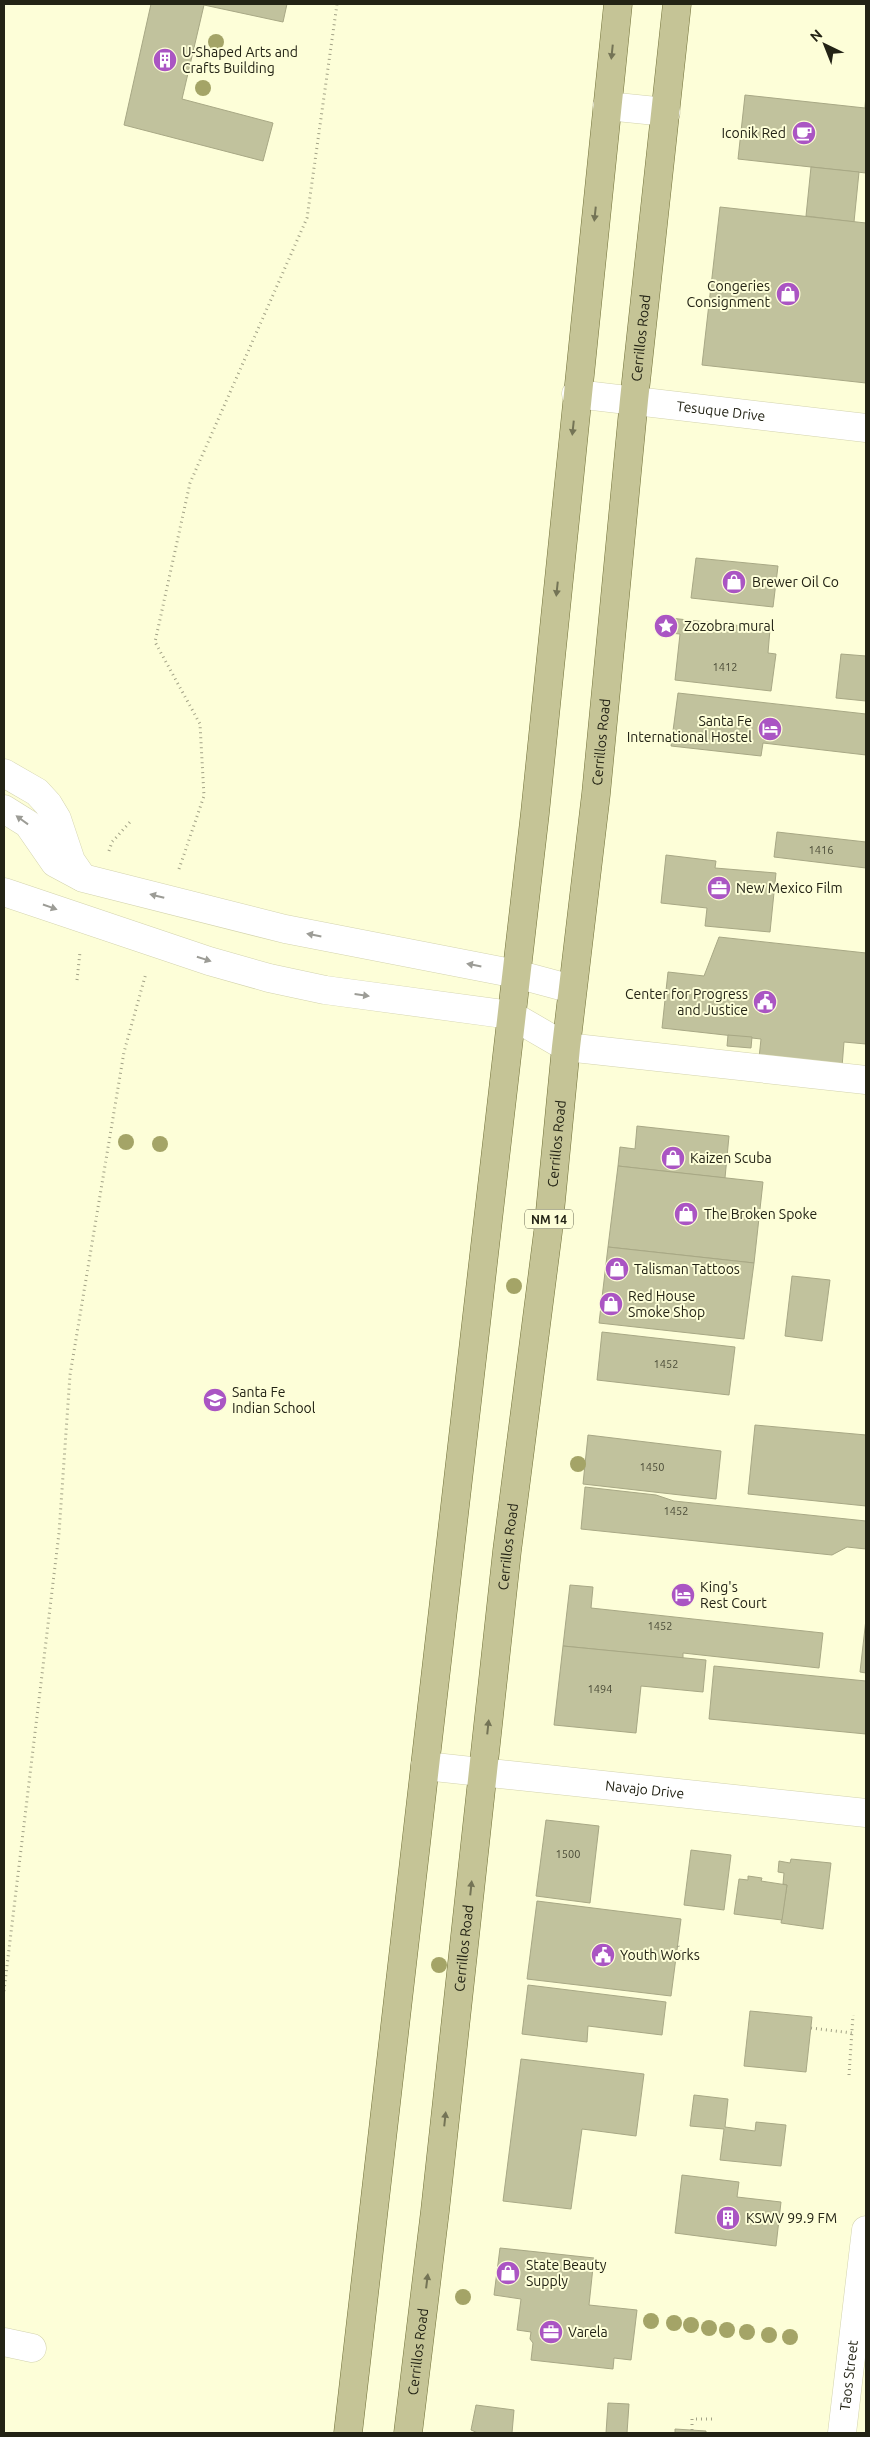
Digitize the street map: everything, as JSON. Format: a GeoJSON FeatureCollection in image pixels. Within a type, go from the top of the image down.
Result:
{"type":"FeatureCollection","features":[{"type":"Feature","properties":{"kind":"main road"},"geometry":{"type":"LineString","coordinates":[[348,2433],[535,813],[576,394],[618,4]]}},
{"type":"Feature","properties":{"kind":"main road","name":"Cerrillos Road"},"geometry":{"type":"LineString","coordinates":[[408,2433],[484,1771],[507,1551],[548,1232],[572,989],[596,794],[634,400],[677,4]]}},
{"type":"Feature","properties":{"kind":"street"},"geometry":{"type":"LineString","coordinates":[[607,106],[666,112]]}},
{"type":"Feature","properties":{"kind":"street","name":"Tesuque Drive"},"geometry":{"type":"LineString","coordinates":[[576,394],[866,428]]}},
{"type":"Feature","properties":{"kind":"street"},"geometry":{"type":"LineString","coordinates":[[4,774],[37,792],[48,804],[57,819],[70,860],[83,878]]}},
{"type":"Feature","properties":{"kind":"street"},"geometry":{"type":"LineString","coordinates":[[4,809],[28,824],[56,863],[83,878],[285,929],[516,974],[572,989]]}},
{"type":"Feature","properties":{"kind":"street"},"geometry":{"type":"LineString","coordinates":[[4,892],[156,943],[269,978],[315,988],[511,1015],[566,1047],[866,1080]]}},
{"type":"Feature","properties":{"kind":"street","name":"Navajo Drive"},"geometry":{"type":"LineString","coordinates":[[425,1766],[866,1813]]}},
{"type":"Feature","properties":{"kind":"street","name":"Taos Street"},"geometry":{"type":"LineString","coordinates":[[842,2433],[862,2296],[866,2230]]}},
{"type":"Feature","properties":{"kind":"street"},"geometry":{"type":"LineString","coordinates":[[4,2342],[32,2348]]}},
{"type":"Feature","properties":{"kind":"path"},"geometry":{"type":"LineString","coordinates":[[170,900],[204,796],[200,724],[155,642],[190,483],[307,218],[337,4]]}},
{"type":"Feature","properties":{"kind":"path"},"geometry":{"type":"LineString","coordinates":[[106,859],[112,842],[130,822]]}},
{"type":"Feature","properties":{"kind":"path"},"geometry":{"type":"LineString","coordinates":[[4,1991],[59,1533],[70,1375],[124,1052],[156,943]]}},
{"type":"Feature","properties":{"kind":"path"},"geometry":{"type":"LineString","coordinates":[[77,980],[80,951]]}},
{"type":"Feature","properties":{"kind":"path"},"geometry":{"type":"LineString","coordinates":[[678,1946],[686,1964]]}},
{"type":"Feature","properties":{"kind":"path"},"geometry":{"type":"LineString","coordinates":[[849,2075],[853,2015]]}},
{"type":"Feature","properties":{"kind":"path"},"geometry":{"type":"LineString","coordinates":[[811,2028],[852,2033]]}},
{"type":"Feature","properties":{"kind":"path"},"geometry":{"type":"LineString","coordinates":[[692,2430],[692,2419],[713,2419]]}},
{"type":"Feature","properties":{"kind":"building","name":"U-Shaped Arts and Crafts Building"},"geometry":{"type":"Polygon","coordinates":[[[151,4],[287,4],[283,22],[204,5],[182,99],[273,123],[263,161],[124,125],[151,4]]]}},
{"type":"Feature","properties":{"kind":"building","name":"Iconik Red"},"geometry":{"type":"Polygon","coordinates":[[[866,94],[866,173],[738,159],[745,95],[865,108],[866,94]]]}},
{"type":"Feature","properties":{"kind":"building"},"geometry":{"type":"Polygon","coordinates":[[[811,167],[859,172],[854,222],[806,216],[811,167]]]}},
{"type":"Feature","properties":{"kind":"building","name":"Congeries Consignment"},"geometry":{"type":"Polygon","coordinates":[[[720,207],[866,223],[866,383],[702,365],[720,207]]]}},
{"type":"Feature","properties":{"kind":"building","name":"Brewer Oil Co"},"geometry":{"type":"Polygon","coordinates":[[[696,558],[778,566],[773,607],[691,598],[696,558]]]}},
{"type":"Feature","properties":{"kind":"building"},"geometry":{"type":"Polygon","coordinates":[[[670,618],[770,629],[768,653],[776,654],[771,691],[675,680],[680,634],[669,633],[670,618]]]}},
{"type":"Feature","properties":{"kind":"building"},"geometry":{"type":"Polygon","coordinates":[[[841,654],[866,656],[866,701],[836,698],[841,654]]]}},
{"type":"Feature","properties":{"kind":"building","name":"Santa Fe International Hostel"},"geometry":{"type":"Polygon","coordinates":[[[678,693],[866,714],[866,755],[763,743],[761,756],[671,746],[678,693]]]}},
{"type":"Feature","properties":{"kind":"building"},"geometry":{"type":"Polygon","coordinates":[[[777,832],[866,842],[866,868],[774,857],[777,832]]]}},
{"type":"Feature","properties":{"kind":"building","name":"New Mexico Film"},"geometry":{"type":"Polygon","coordinates":[[[666,855],[716,861],[715,868],[776,873],[770,932],[705,926],[707,908],[661,903],[666,855]]]}},
{"type":"Feature","properties":{"kind":"building","name":"Center for Progress and Justice"},"geometry":{"type":"Polygon","coordinates":[[[719,937],[866,953],[866,1044],[844,1042],[842,1067],[759,1058],[761,1039],[662,1028],[668,972],[704,976],[719,937]]]}},
{"type":"Feature","properties":{"kind":"building"},"geometry":{"type":"Polygon","coordinates":[[[728,1035],[752,1037],[751,1048],[727,1046],[728,1035]]]}},
{"type":"Feature","properties":{"kind":"building","name":"Kaizen Scuba"},"geometry":{"type":"Polygon","coordinates":[[[637,1126],[729,1136],[725,1178],[618,1166],[620,1147],[635,1149],[637,1126]]]}},
{"type":"Feature","properties":{"kind":"building","name":"The Broken Spoke"},"geometry":{"type":"Polygon","coordinates":[[[618,1166],[763,1182],[754,1263],[608,1247],[618,1166]]]}},
{"type":"Feature","properties":{"kind":"building"},"geometry":{"type":"Polygon","coordinates":[[[608,1247],[754,1263],[744,1339],[599,1323],[608,1247]]]}},
{"type":"Feature","properties":{"kind":"building"},"geometry":{"type":"Polygon","coordinates":[[[792,1276],[830,1280],[822,1341],[785,1336],[792,1276]]]}},
{"type":"Feature","properties":{"kind":"building"},"geometry":{"type":"Polygon","coordinates":[[[602,1332],[735,1347],[729,1395],[597,1380],[602,1332]]]}},
{"type":"Feature","properties":{"kind":"building"},"geometry":{"type":"Polygon","coordinates":[[[755,1425],[866,1435],[866,1506],[748,1494],[755,1425]]]}},
{"type":"Feature","properties":{"kind":"building"},"geometry":{"type":"Polygon","coordinates":[[[588,1435],[721,1451],[716,1499],[583,1484],[588,1435]]]}},
{"type":"Feature","properties":{"kind":"building"},"geometry":{"type":"Polygon","coordinates":[[[585,1487],[656,1495],[674,1501],[866,1521],[866,1549],[847,1547],[832,1555],[581,1529],[585,1487]]]}},
{"type":"Feature","properties":{"kind":"building"},"geometry":{"type":"Polygon","coordinates":[[[570,1585],[593,1587],[591,1608],[823,1633],[819,1668],[683,1653],[683,1658],[563,1646],[570,1585]]]}},
{"type":"Feature","properties":{"kind":"building"},"geometry":{"type":"Polygon","coordinates":[[[866,1619],[866,1673],[860,1672],[866,1619]]]}},
{"type":"Feature","properties":{"kind":"building"},"geometry":{"type":"Polygon","coordinates":[[[563,1646],[706,1660],[703,1692],[641,1686],[636,1733],[554,1725],[563,1646]]]}},
{"type":"Feature","properties":{"kind":"building"},"geometry":{"type":"Polygon","coordinates":[[[714,1666],[866,1681],[866,1734],[709,1719],[714,1666]]]}},
{"type":"Feature","properties":{"kind":"building"},"geometry":{"type":"Polygon","coordinates":[[[546,1820],[599,1826],[590,1903],[536,1896],[546,1820]]]}},
{"type":"Feature","properties":{"kind":"building"},"geometry":{"type":"Polygon","coordinates":[[[691,1850],[731,1855],[724,1910],[684,1905],[691,1850]]]}},
{"type":"Feature","properties":{"kind":"building"},"geometry":{"type":"Polygon","coordinates":[[[791,1859],[831,1863],[823,1929],[781,1923],[787,1885],[783,1884],[784,1873],[778,1872],[779,1861],[790,1863],[791,1859]]]}},
{"type":"Feature","properties":{"kind":"building"},"geometry":{"type":"Polygon","coordinates":[[[748,1876],[762,1878],[761,1881],[787,1885],[782,1920],[734,1914],[739,1879],[748,1880],[748,1876]]]}},
{"type":"Feature","properties":{"kind":"building","name":"Youth Works"},"geometry":{"type":"Polygon","coordinates":[[[537,1901],[681,1919],[671,1996],[527,1979],[537,1901]]]}},
{"type":"Feature","properties":{"kind":"building"},"geometry":{"type":"Polygon","coordinates":[[[528,1985],[666,2002],[662,2035],[588,2026],[587,2042],[522,2034],[528,1985]]]}},
{"type":"Feature","properties":{"kind":"building"},"geometry":{"type":"Polygon","coordinates":[[[750,2011],[812,2017],[806,2072],[744,2066],[750,2011]]]}},
{"type":"Feature","properties":{"kind":"building"},"geometry":{"type":"Polygon","coordinates":[[[521,2059],[644,2074],[636,2136],[582,2129],[571,2209],[503,2201],[521,2059]]]}},
{"type":"Feature","properties":{"kind":"building"},"geometry":{"type":"Polygon","coordinates":[[[694,2095],[728,2099],[725,2127],[755,2131],[756,2122],[786,2125],[781,2166],[720,2160],[724,2129],[690,2126],[694,2095]]]}},
{"type":"Feature","properties":{"kind":"building","name":"KSWV 99.9 FM"},"geometry":{"type":"Polygon","coordinates":[[[682,2175],[739,2182],[737,2197],[781,2202],[776,2246],[675,2233],[682,2175]]]}},
{"type":"Feature","properties":{"kind":"building"},"geometry":{"type":"Polygon","coordinates":[[[500,2248],[594,2258],[589,2305],[637,2310],[631,2360],[614,2358],[613,2369],[531,2360],[533,2343],[530,2339],[531,2332],[517,2330],[521,2299],[494,2295],[500,2248]]]}},
{"type":"Feature","properties":{"kind":"building"},"geometry":{"type":"Polygon","coordinates":[[[608,2403],[629,2404],[627,2433],[606,2433],[608,2403]]]}},
{"type":"Feature","properties":{"kind":"building"},"geometry":{"type":"Polygon","coordinates":[[[476,2405],[514,2410],[512,2433],[478,2433],[471,2430],[476,2405]]]}},
{"type":"Feature","properties":{"kind":"building"},"geometry":{"type":"Polygon","coordinates":[[[675,2429],[706,2431],[706,2433],[675,2433],[675,2429]]]}},
{"type":"Feature","properties":{"kind":"place","name":"U-Shaped Arts and Crafts Building"},"geometry":{"type":"Point","coordinates":[165,60]}},
{"type":"Feature","properties":{"kind":"place","name":"Iconik Red"},"geometry":{"type":"Point","coordinates":[804,133]}},
{"type":"Feature","properties":{"kind":"place","name":"Congeries Consignment"},"geometry":{"type":"Point","coordinates":[788,294]}},
{"type":"Feature","properties":{"kind":"place","name":"Brewer Oil Co"},"geometry":{"type":"Point","coordinates":[734,582]}},
{"type":"Feature","properties":{"kind":"place","name":"Zozobra mural"},"geometry":{"type":"Point","coordinates":[666,626]}},
{"type":"Feature","properties":{"kind":"place","name":"Santa Fe International Hostel"},"geometry":{"type":"Point","coordinates":[770,729]}},
{"type":"Feature","properties":{"kind":"place","name":"New Mexico Film"},"geometry":{"type":"Point","coordinates":[719,888]}},
{"type":"Feature","properties":{"kind":"place","name":"Center for Progress and Justice"},"geometry":{"type":"Point","coordinates":[765,1002]}},
{"type":"Feature","properties":{"kind":"place","name":"Kaizen Scuba"},"geometry":{"type":"Point","coordinates":[673,1158]}},
{"type":"Feature","properties":{"kind":"place","name":"The Broken Spoke"},"geometry":{"type":"Point","coordinates":[686,1214]}},
{"type":"Feature","properties":{"kind":"place","name":"Talisman Tattoos"},"geometry":{"type":"Point","coordinates":[617,1269]}},
{"type":"Feature","properties":{"kind":"place","name":"Red House Smoke Shop"},"geometry":{"type":"Point","coordinates":[611,1304]}},
{"type":"Feature","properties":{"kind":"place","name":"Santa Fe Indian School"},"geometry":{"type":"Point","coordinates":[215,1400]}},
{"type":"Feature","properties":{"kind":"place","name":"King's Rest Court"},"geometry":{"type":"Point","coordinates":[683,1595]}},
{"type":"Feature","properties":{"kind":"place","name":"Youth Works"},"geometry":{"type":"Point","coordinates":[603,1955]}},
{"type":"Feature","properties":{"kind":"place","name":"KSWV 99.9 FM"},"geometry":{"type":"Point","coordinates":[728,2218]}},
{"type":"Feature","properties":{"kind":"place","name":"State Beauty Supply"},"geometry":{"type":"Point","coordinates":[508,2273]}},
{"type":"Feature","properties":{"kind":"place","name":"Varela"},"geometry":{"type":"Point","coordinates":[551,2332]}}]}
